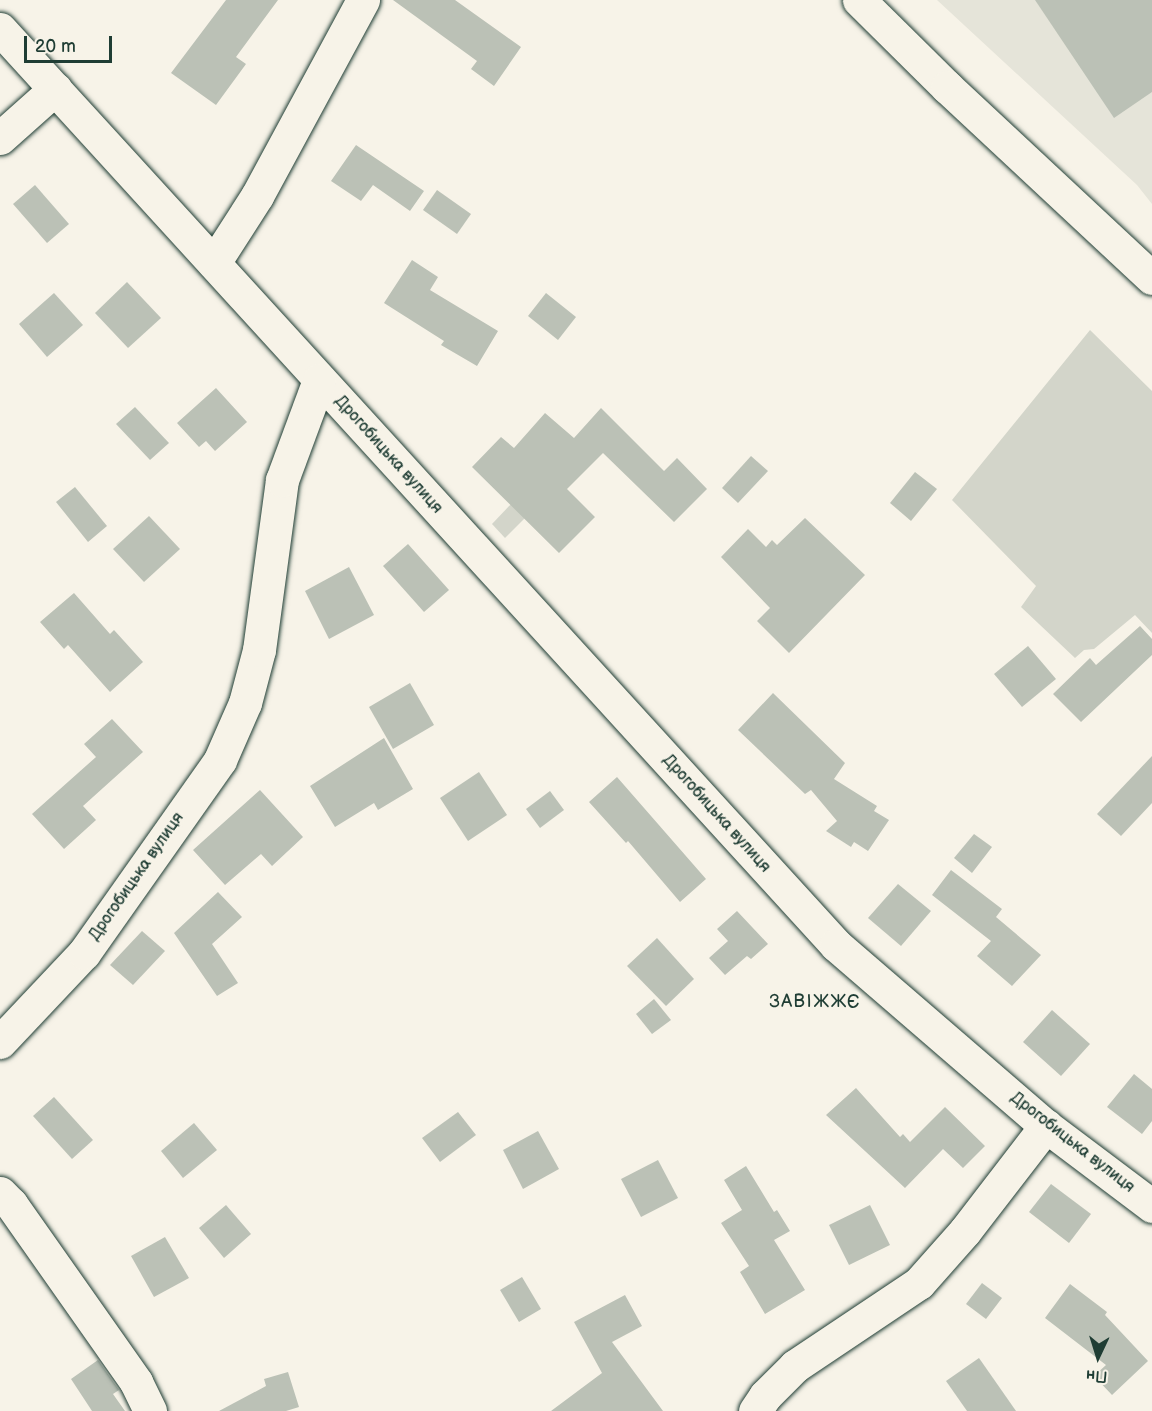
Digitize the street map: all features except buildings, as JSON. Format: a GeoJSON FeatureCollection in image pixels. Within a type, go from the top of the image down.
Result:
{"type":"FeatureCollection","features":[{"type":"Feature","properties":{"kind":"street"},"geometry":{"type":"LineString","coordinates":[[214,263],[257,196],[363,0]]}},
{"type":"Feature","properties":{"kind":"street"},"geometry":{"type":"LineString","coordinates":[[859,0],[947,87],[1151,274]]}},
{"type":"Feature","properties":{"kind":"street","name":"Дрогобицька вулиця"},"geometry":{"type":"LineString","coordinates":[[0,29],[836,945],[1046,1126],[1152,1206]]}},
{"type":"Feature","properties":{"kind":"street"},"geometry":{"type":"LineString","coordinates":[[0,138],[55,89]]}},
{"type":"Feature","properties":{"kind":"street","name":"Дрогобицька вулиця"},"geometry":{"type":"LineString","coordinates":[[0,1042],[84,953],[220,760],[245,703],[259,650],[282,480],[320,380]]}},
{"type":"Feature","properties":{"kind":"street"},"geometry":{"type":"LineString","coordinates":[[755,1411],[765,1396],[795,1366],[919,1283],[965,1231],[1046,1126]]}},
{"type":"Feature","properties":{"kind":"street"},"geometry":{"type":"LineString","coordinates":[[0,1193],[11,1204],[129,1372],[150,1411]]}},
{"type":"Feature","properties":{"kind":"shaded area"},"geometry":{"type":"Polygon","coordinates":[[[937,0],[1152,0],[1152,204],[1137,185],[937,0]]]}},
{"type":"Feature","properties":{"kind":"shaded area"},"geometry":{"type":"Polygon","coordinates":[[[1090,330],[1152,391],[1152,633],[1135,615],[1094,649],[1084,650],[1075,658],[1021,607],[1036,586],[952,500],[1090,330]]]}},
{"type":"Feature","properties":{"kind":"shaded area"},"geometry":{"type":"Polygon","coordinates":[[[549,464],[564,479],[505,538],[492,524],[549,464]]]}},
{"type":"Feature","properties":{"kind":"district","name":"ЗАВІЖЖЄ"},"geometry":{"type":"Point","coordinates":[815,1002]}}]}
